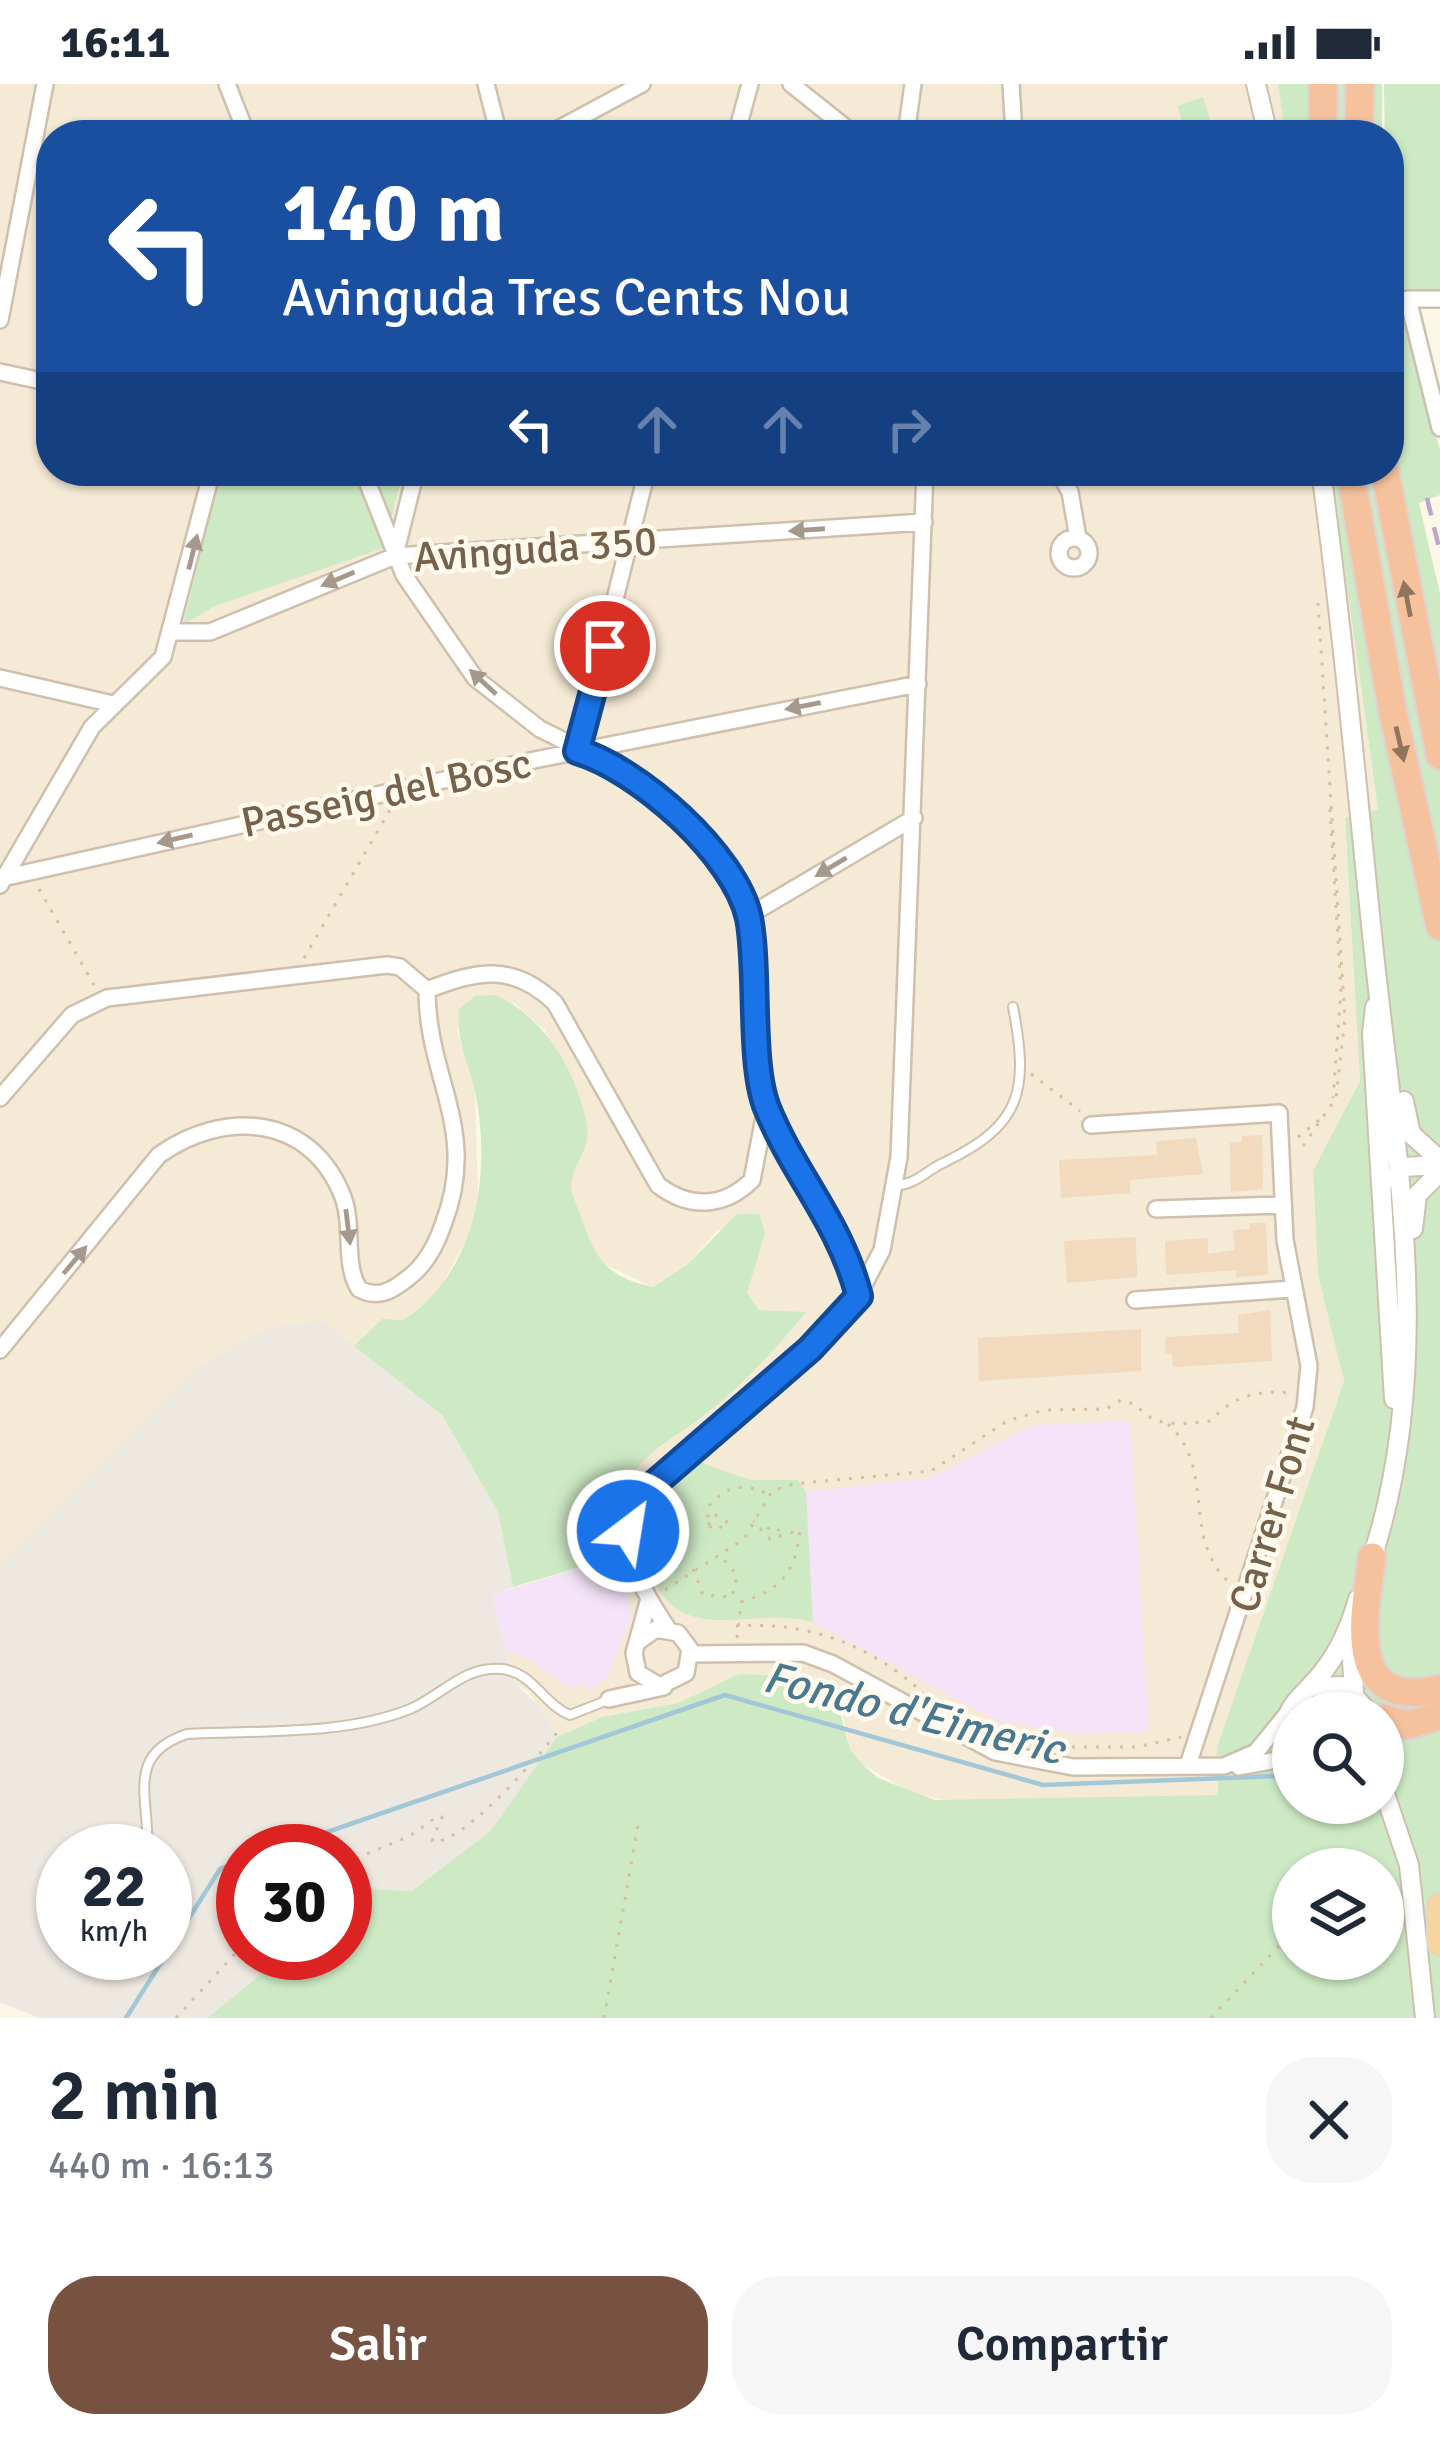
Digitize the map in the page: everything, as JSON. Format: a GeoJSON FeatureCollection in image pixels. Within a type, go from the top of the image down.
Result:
{"type":"FeatureCollection","features":[{"type":"Feature","properties":{"kind":"highway"},"geometry":{"type":"LineString","coordinates":[[1323,84],[1323,120]]}},
{"type":"Feature","properties":{"kind":"highway"},"geometry":{"type":"LineString","coordinates":[[1359,120],[1360,84]]}},
{"type":"Feature","properties":{"kind":"highway"},"geometry":{"type":"LineString","coordinates":[[1353,486],[1385,671],[1440,926]]}},
{"type":"Feature","properties":{"kind":"highway"},"geometry":{"type":"LineString","coordinates":[[1388,486],[1440,755]]}},
{"type":"Feature","properties":{"kind":"highway"},"geometry":{"type":"LineString","coordinates":[[1372,1557],[1361,1637],[1364,1656],[1377,1676],[1399,1689],[1440,1689]]}},
{"type":"Feature","properties":{"kind":"highway"},"geometry":{"type":"LineString","coordinates":[[1404,1724],[1440,1716]]}},
{"type":"Feature","properties":{"kind":"highway"},"geometry":{"type":"LineString","coordinates":[[1440,1906],[1440,1943]]}},
{"type":"Feature","properties":{"kind":"street"},"geometry":{"type":"LineString","coordinates":[[39,120],[45,84]]}},
{"type":"Feature","properties":{"kind":"street"},"geometry":{"type":"LineString","coordinates":[[227,84],[241,120]]}},
{"type":"Feature","properties":{"kind":"street"},"geometry":{"type":"LineString","coordinates":[[486,84],[495,120]]}},
{"type":"Feature","properties":{"kind":"street"},"geometry":{"type":"LineString","coordinates":[[575,120],[642,84]]}},
{"type":"Feature","properties":{"kind":"street"},"geometry":{"type":"LineString","coordinates":[[740,120],[750,84]]}},
{"type":"Feature","properties":{"kind":"street"},"geometry":{"type":"LineString","coordinates":[[791,84],[836,120]]}},
{"type":"Feature","properties":{"kind":"street"},"geometry":{"type":"LineString","coordinates":[[908,120],[913,84]]}},
{"type":"Feature","properties":{"kind":"street"},"geometry":{"type":"LineString","coordinates":[[1011,84],[1013,120]]}},
{"type":"Feature","properties":{"kind":"street"},"geometry":{"type":"LineString","coordinates":[[1256,84],[1264,120]]}},
{"type":"Feature","properties":{"kind":"street"},"geometry":{"type":"LineString","coordinates":[[0,320],[36,138]]}},
{"type":"Feature","properties":{"kind":"street"},"geometry":{"type":"LineString","coordinates":[[1440,298],[1408,299],[1440,428]]}},
{"type":"Feature","properties":{"kind":"street"},"geometry":{"type":"LineString","coordinates":[[0,372],[36,379]]}},
{"type":"Feature","properties":{"kind":"street"},"geometry":{"type":"LineString","coordinates":[[3,881],[92,728],[113,704],[148,677],[173,632],[208,486]]}},
{"type":"Feature","properties":{"kind":"street"},"geometry":{"type":"LineString","coordinates":[[368,486],[394,556],[438,630],[475,677],[577,751],[621,770],[704,841],[748,916],[766,1106],[752,1180],[720,1201],[685,1202],[658,1185],[555,1003],[538,987],[502,971],[428,990]]}},
{"type":"Feature","properties":{"kind":"street"},"geometry":{"type":"LineString","coordinates":[[394,556],[412,486]]}},
{"type":"Feature","properties":{"kind":"street"},"geometry":{"type":"LineString","coordinates":[[577,751],[643,486]]}},
{"type":"Feature","properties":{"kind":"street"},"geometry":{"type":"LineString","coordinates":[[609,1699],[666,1686],[686,1673],[691,1654],[686,1640],[668,1629],[647,1600],[633,1564],[631,1511],[646,1491],[810,1349],[859,1296],[882,1250],[894,1186],[914,818],[925,486]]}},
{"type":"Feature","properties":{"kind":"street"},"geometry":{"type":"LineString","coordinates":[[1067,486],[1078,538]]}},
{"type":"Feature","properties":{"kind":"street"},"geometry":{"type":"LineString","coordinates":[[1323,486],[1344,636],[1377,984],[1411,1134],[1440,1166]]}},
{"type":"Feature","properties":{"kind":"street","name":"Avinguda 350"},"geometry":{"type":"LineString","coordinates":[[173,632],[210,632],[394,556],[924,522]]}},
{"type":"Feature","properties":{"kind":"street"},"geometry":{"type":"LineString","coordinates":[[0,678],[113,704]]}},
{"type":"Feature","properties":{"kind":"street","name":"Passeig del Bosc"},"geometry":{"type":"LineString","coordinates":[[3,881],[403,788],[918,684]]}},
{"type":"Feature","properties":{"kind":"street"},"geometry":{"type":"LineString","coordinates":[[748,916],[914,818]]}},
{"type":"Feature","properties":{"kind":"street"},"geometry":{"type":"LineString","coordinates":[[0,1098],[72,1016],[103,999],[387,965],[400,967],[428,990],[460,1151],[450,1208],[418,1271],[391,1291],[371,1295],[359,1289],[344,1200],[314,1151],[286,1132],[247,1122],[186,1135],[158,1155],[0,1350]]}},
{"type":"Feature","properties":{"kind":"street"},"geometry":{"type":"LineString","coordinates":[[1377,984],[1372,1034],[1399,1321]]}},
{"type":"Feature","properties":{"kind":"street"},"geometry":{"type":"LineString","coordinates":[[1306,1692],[1350,1628],[1397,1456],[1399,1172],[1387,1036]]}},
{"type":"Feature","properties":{"kind":"street"},"geometry":{"type":"LineString","coordinates":[[766,1106],[839,1233],[859,1296]]}},
{"type":"Feature","properties":{"kind":"street","name":"Carrer Font"},"geometry":{"type":"LineString","coordinates":[[1091,1125],[1279,1113],[1293,1289],[1307,1348],[1306,1394],[1298,1440],[1188,1765]]}},
{"type":"Feature","properties":{"kind":"street"},"geometry":{"type":"LineString","coordinates":[[1399,1321],[1417,1195],[1440,1166]]}},
{"type":"Feature","properties":{"kind":"street"},"geometry":{"type":"LineString","coordinates":[[1399,1172],[1402,1167],[1440,1166]]}},
{"type":"Feature","properties":{"kind":"street"},"geometry":{"type":"LineString","coordinates":[[1156,1208],[1283,1205]]}},
{"type":"Feature","properties":{"kind":"street"},"geometry":{"type":"LineString","coordinates":[[1135,1300],[1293,1289]]}},
{"type":"Feature","properties":{"kind":"street"},"geometry":{"type":"LineString","coordinates":[[609,1699],[631,1672],[647,1600]]}},
{"type":"Feature","properties":{"kind":"street"},"geometry":{"type":"LineString","coordinates":[[1350,1628],[1365,1692]]}},
{"type":"Feature","properties":{"kind":"street"},"geometry":{"type":"LineString","coordinates":[[636,1647],[652,1630],[668,1629]]}},
{"type":"Feature","properties":{"kind":"street"},"geometry":{"type":"LineString","coordinates":[[636,1647],[642,1677],[666,1686]]}},
{"type":"Feature","properties":{"kind":"street"},"geometry":{"type":"LineString","coordinates":[[691,1654],[803,1653],[833,1664],[963,1738],[1032,1762],[1073,1768],[1224,1766],[1272,1757]]}},
{"type":"Feature","properties":{"kind":"street"},"geometry":{"type":"LineString","coordinates":[[1310,1687],[1330,1683],[1344,1692]]}},
{"type":"Feature","properties":{"kind":"street"},"geometry":{"type":"LineString","coordinates":[[1224,1766],[1256,1752],[1272,1732]]}},
{"type":"Feature","properties":{"kind":"street"},"geometry":{"type":"LineString","coordinates":[[1393,1824],[1416,1905],[1425,2018]]}},
{"type":"Feature","properties":{"kind":"lane"},"geometry":{"type":"LineString","coordinates":[[894,1186],[912,1184],[941,1163],[974,1151],[1010,1115],[1018,1091],[1013,1007]]}},
{"type":"Feature","properties":{"kind":"lane"},"geometry":{"type":"LineString","coordinates":[[146,1824],[143,1790],[149,1760],[164,1742],[187,1734],[369,1721],[408,1710],[486,1669],[518,1673],[556,1709],[570,1715],[609,1699]]}},
{"type":"Feature","properties":{"kind":"path"},"geometry":{"type":"LineString","coordinates":[[1303,1146],[1336,1097],[1342,1071],[1346,984],[1316,609]]}},
{"type":"Feature","properties":{"kind":"path"},"geometry":{"type":"LineString","coordinates":[[294,976],[403,788]]}},
{"type":"Feature","properties":{"kind":"path"},"geometry":{"type":"LineString","coordinates":[[1280,1144],[1305,1134],[1323,1116],[1336,1080],[1341,990],[1326,816],[1330,809]]}},
{"type":"Feature","properties":{"kind":"path"},"geometry":{"type":"LineString","coordinates":[[29,872],[103,999]]}},
{"type":"Feature","properties":{"kind":"path"},"geometry":{"type":"LineString","coordinates":[[1023,1059],[1032,1076],[1087,1114],[1091,1125]]}},
{"type":"Feature","properties":{"kind":"path"},"geometry":{"type":"LineString","coordinates":[[1166,1423],[1210,1421],[1227,1403],[1249,1393],[1306,1394]]}},
{"type":"Feature","properties":{"kind":"path"},"geometry":{"type":"LineString","coordinates":[[647,1600],[744,1538],[769,1495],[794,1484],[931,1471],[978,1436],[1044,1410],[1106,1408],[1121,1400],[1139,1405],[1186,1440],[1197,1465],[1207,1558],[1247,1594]]}},
{"type":"Feature","properties":{"kind":"path"},"geometry":{"type":"LineString","coordinates":[[708,1525],[708,1507],[730,1488],[751,1486],[769,1495]]}},
{"type":"Feature","properties":{"kind":"path"},"geometry":{"type":"LineString","coordinates":[[736,1610],[742,1602],[782,1584],[793,1570],[800,1530],[770,1539],[753,1521]]}},
{"type":"Feature","properties":{"kind":"path"},"geometry":{"type":"LineString","coordinates":[[765,1529],[773,1526],[785,1536]]}},
{"type":"Feature","properties":{"kind":"path"},"geometry":{"type":"LineString","coordinates":[[717,1553],[737,1575],[732,1597],[738,1642]]}},
{"type":"Feature","properties":{"kind":"path"},"geometry":{"type":"LineString","coordinates":[[692,1568],[703,1595],[732,1597]]}},
{"type":"Feature","properties":{"kind":"path"},"geometry":{"type":"LineString","coordinates":[[736,1627],[780,1623],[823,1633],[901,1675],[934,1702]]}},
{"type":"Feature","properties":{"kind":"path"},"geometry":{"type":"LineString","coordinates":[[372,1852],[410,1836],[438,1816],[442,1817],[432,1841],[452,1839],[533,1764],[570,1715]]}},
{"type":"Feature","properties":{"kind":"path"},"geometry":{"type":"LineString","coordinates":[[1051,1747],[1137,1747],[1176,1737]]}},
{"type":"Feature","properties":{"kind":"path"},"geometry":{"type":"LineString","coordinates":[[604,2018],[639,1820]]}},
{"type":"Feature","properties":{"kind":"path"},"geometry":{"type":"LineString","coordinates":[[1211,2018],[1272,1953]]}},
{"type":"Feature","properties":{"kind":"path"},"geometry":{"type":"LineString","coordinates":[[176,2018],[216,1974]]}},
{"type":"Feature","properties":{"kind":"shaded area"},"geometry":{"type":"Polygon","coordinates":[[[0,84],[1278,84],[1283,120],[36,120],[36,486],[1333,486],[1378,811],[1345,819],[1360,1081],[1313,1172],[1318,1275],[1344,1380],[1217,1747],[1218,1795],[956,1802],[915,1794],[863,1765],[850,1749],[842,1711],[799,1676],[739,1674],[678,1703],[602,1717],[557,1737],[529,1692],[513,1682],[492,1595],[621,1555],[614,1519],[619,1497],[640,1463],[723,1399],[805,1313],[759,1310],[747,1293],[751,1271],[718,1229],[688,1264],[653,1287],[597,1261],[569,1185],[588,1130],[545,1030],[514,1003],[457,1030],[475,1093],[478,1198],[468,1237],[436,1295],[403,1320],[382,1319],[354,1346],[323,1321],[199,1366],[0,1565],[0,84]]]}},
{"type":"Feature","properties":{"kind":"shaded area"},"geometry":{"type":"Polygon","coordinates":[[[323,1321],[442,1415],[498,1512],[513,1587],[492,1596],[513,1681],[540,1707],[557,1737],[491,1832],[410,1891],[372,1889],[372,1824],[216,1824],[216,1980],[254,1980],[207,2018],[39,2018],[0,2002],[0,1565],[199,1366],[270,1327],[323,1321]]]}},
{"type":"Feature","properties":{"kind":"shaded area"},"geometry":{"type":"Polygon","coordinates":[[[1130,1421],[1149,1732],[1074,1733],[997,1721],[813,1622],[806,1492],[931,1478],[1033,1425],[1130,1421]]]}},
{"type":"Feature","properties":{"kind":"shaded area"},"geometry":{"type":"Polygon","coordinates":[[[621,1555],[631,1617],[606,1679],[588,1691],[585,1684],[570,1688],[529,1659],[506,1652],[492,1595],[621,1555]]]}},
{"type":"Feature","properties":{"kind":"green space"},"geometry":{"type":"Polygon","coordinates":[[[1278,84],[1382,84],[1382,120],[1283,120],[1278,84]]]}},
{"type":"Feature","properties":{"kind":"green space"},"geometry":{"type":"Polygon","coordinates":[[[1384,84],[1440,84],[1440,299],[1404,299],[1404,120],[1384,120],[1384,84]]]}},
{"type":"Feature","properties":{"kind":"green space"},"geometry":{"type":"Polygon","coordinates":[[[1203,97],[1210,120],[1182,120],[1177,106],[1203,97]]]}},
{"type":"Feature","properties":{"kind":"green space"},"geometry":{"type":"Polygon","coordinates":[[[1404,307],[1440,450],[1440,495],[1419,503],[1440,594],[1440,2018],[207,2018],[254,1980],[372,1980],[372,1889],[411,1891],[490,1832],[557,1737],[602,1717],[678,1703],[739,1674],[799,1676],[835,1694],[850,1749],[863,1765],[878,1778],[935,1800],[1218,1795],[1217,1747],[1344,1381],[1318,1275],[1313,1171],[1360,1081],[1345,818],[1378,810],[1333,486],[1404,486],[1404,307]]]}},
{"type":"Feature","properties":{"kind":"green space"},"geometry":{"type":"Polygon","coordinates":[[[217,486],[399,486],[384,548],[215,606],[183,625],[217,486]]]}},
{"type":"Feature","properties":{"kind":"green space"},"geometry":{"type":"Polygon","coordinates":[[[495,995],[513,1004],[543,1032],[576,1086],[588,1133],[571,1188],[591,1243],[604,1263],[623,1277],[653,1287],[688,1264],[737,1214],[759,1214],[765,1233],[747,1293],[759,1310],[806,1312],[734,1390],[643,1461],[630,1478],[618,1523],[621,1555],[513,1587],[498,1512],[442,1415],[354,1346],[382,1319],[403,1320],[428,1300],[463,1248],[479,1187],[481,1155],[480,1123],[461,1041],[459,1009],[475,996],[495,995]]]}},
{"type":"Feature","properties":{"kind":"green space"},"geometry":{"type":"Polygon","coordinates":[[[696,1461],[750,1480],[798,1480],[806,1492],[813,1622],[700,1618],[681,1612],[665,1598],[647,1563],[641,1520],[696,1461]]]}},
{"type":"Feature","properties":{"kind":"building"},"geometry":{"type":"Polygon","coordinates":[[[1262,1135],[1263,1189],[1231,1192],[1230,1143],[1242,1142],[1242,1136],[1262,1135]]]}},
{"type":"Feature","properties":{"kind":"building"},"geometry":{"type":"Polygon","coordinates":[[[1196,1138],[1203,1174],[1130,1180],[1130,1193],[1061,1198],[1059,1160],[1157,1155],[1156,1141],[1196,1138]]]}},
{"type":"Feature","properties":{"kind":"building"},"geometry":{"type":"Polygon","coordinates":[[[1250,1223],[1266,1223],[1268,1275],[1236,1277],[1236,1270],[1166,1275],[1165,1241],[1208,1238],[1208,1254],[1235,1250],[1233,1230],[1250,1229],[1250,1223]]]}},
{"type":"Feature","properties":{"kind":"building"},"geometry":{"type":"Polygon","coordinates":[[[1136,1237],[1137,1277],[1067,1283],[1064,1241],[1136,1237]]]}},
{"type":"Feature","properties":{"kind":"building"},"geometry":{"type":"Polygon","coordinates":[[[1270,1310],[1272,1361],[1173,1367],[1172,1354],[1165,1354],[1166,1337],[1239,1333],[1238,1315],[1270,1310]]]}},
{"type":"Feature","properties":{"kind":"building"},"geometry":{"type":"Polygon","coordinates":[[[1141,1329],[1141,1371],[979,1381],[978,1338],[1141,1329]]]}},
{"type":"Feature","properties":{"kind":"waterway","name":"Fondo d'Eimeric"},"geometry":{"type":"LineString","coordinates":[[350,1824],[725,1695],[1043,1785],[1272,1776]]}},
{"type":"Feature","properties":{"kind":"waterway","name":"Fondo d'Eimeric"},"geometry":{"type":"LineString","coordinates":[[126,2018],[216,1875]]}},
{"type":"Feature","properties":{"kind":"railway"},"geometry":{"type":"LineString","coordinates":[[1427,498],[1440,552]]}},
{"type":"Feature","properties":{"kind":"route"},"geometry":{"type":"LineString","coordinates":[[605,646],[577,751],[621,770],[704,841],[748,916],[766,1106],[839,1233],[859,1296],[810,1349],[646,1491],[631,1511],[628,1531]]}}]}
